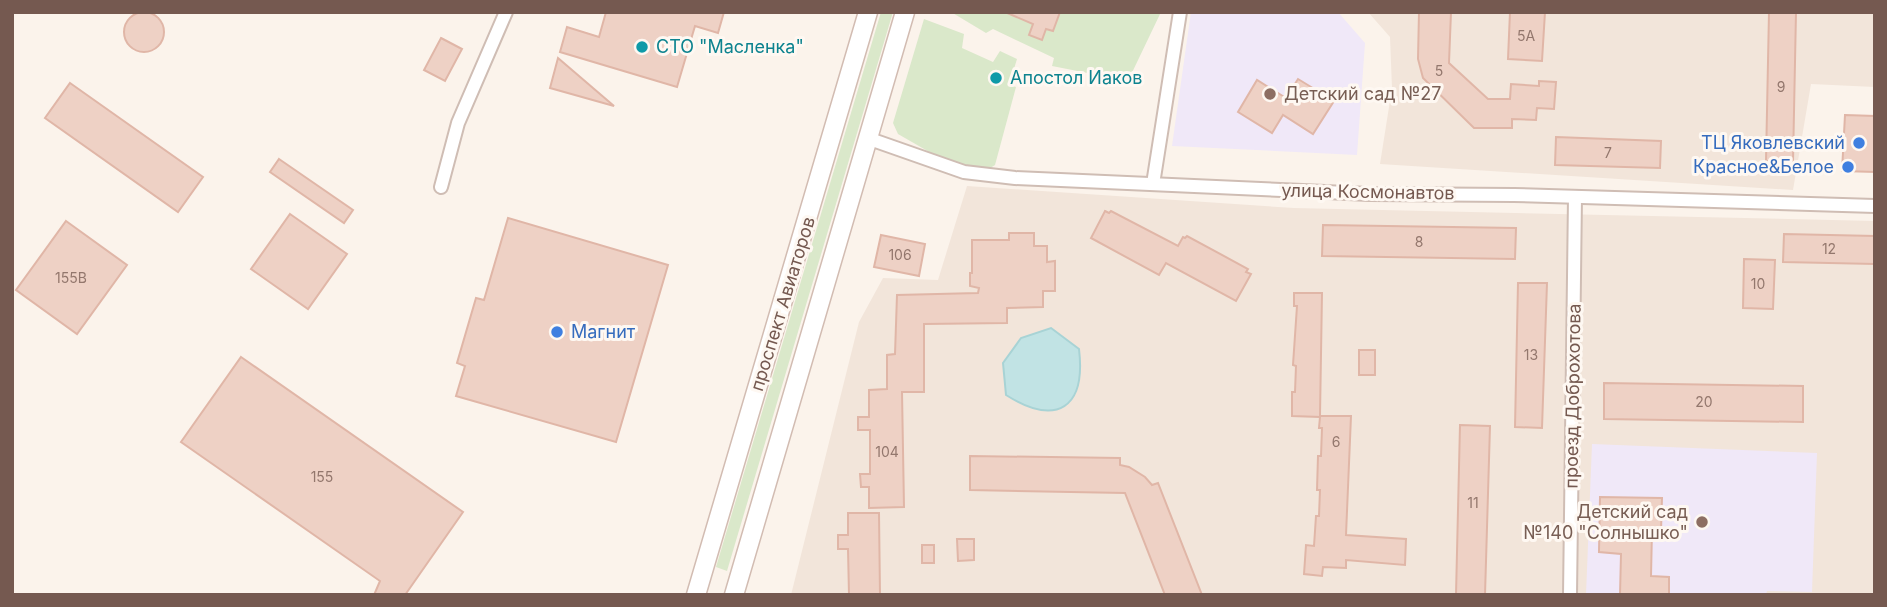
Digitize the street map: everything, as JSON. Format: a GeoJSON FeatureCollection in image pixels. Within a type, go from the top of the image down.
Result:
{"type":"FeatureCollection","features":[{"type":"Feature","properties":{"kind":"main road","name":"проспект Авиаторов"},"geometry":{"type":"LineString","coordinates":[[696,595],[868,12]]}},
{"type":"Feature","properties":{"kind":"main road","name":"проспект Авиаторов"},"geometry":{"type":"LineString","coordinates":[[734,595],[905,12]]}},
{"type":"Feature","properties":{"kind":"street"},"geometry":{"type":"LineString","coordinates":[[441,187],[458,123],[506,12]]}},
{"type":"Feature","properties":{"kind":"street"},"geometry":{"type":"LineString","coordinates":[[1153,184],[1180,12]]}},
{"type":"Feature","properties":{"kind":"street","name":"улица Космонавтов"},"geometry":{"type":"LineString","coordinates":[[867,138],[950,168],[981,175],[1369,194],[1875,206]]}},
{"type":"Feature","properties":{"kind":"street","name":"проезд Доброхотова"},"geometry":{"type":"LineString","coordinates":[[1570,595],[1575,197]]}},
{"type":"Feature","properties":{"kind":"shaded area","name":"Детский сад №27"},"geometry":{"type":"Polygon","coordinates":[[[1191,12],[1338,12],[1365,43],[1357,155],[1172,146],[1191,12]]]}},
{"type":"Feature","properties":{"kind":"shaded area"},"geometry":{"type":"Polygon","coordinates":[[[1368,12],[1875,12],[1875,87],[1811,84],[1793,190],[1380,164],[1392,88],[1390,37],[1368,12]]]}},
{"type":"Feature","properties":{"kind":"shaded area"},"geometry":{"type":"Polygon","coordinates":[[[967,186],[1294,208],[1875,221],[1875,595],[791,595],[859,322],[883,278],[938,280],[967,186]]]}},
{"type":"Feature","properties":{"kind":"shaded area","name":"Детский сад №140 \"Солнышко\""},"geometry":{"type":"Polygon","coordinates":[[[1592,444],[1817,453],[1812,592],[1767,591],[1766,595],[1586,595],[1592,444]]]}},
{"type":"Feature","properties":{"kind":"green space"},"geometry":{"type":"Polygon","coordinates":[[[881,12],[893,12],[727,571],[716,567],[881,12]]]}},
{"type":"Feature","properties":{"kind":"green space"},"geometry":{"type":"Polygon","coordinates":[[[951,12],[1161,12],[1128,81],[1052,66],[1054,58],[993,29],[986,33],[951,12]]]}},
{"type":"Feature","properties":{"kind":"green space"},"geometry":{"type":"Polygon","coordinates":[[[924,19],[964,34],[962,48],[993,62],[1000,51],[1017,59],[1009,85],[1016,87],[995,165],[987,170],[981,171],[945,161],[898,134],[893,123],[924,19]]]}},
{"type":"Feature","properties":{"kind":"water"},"geometry":{"type":"Polygon","coordinates":[[[1051,328],[1079,349],[1078,386],[1064,406],[1053,410],[1040,410],[1006,395],[1003,363],[1021,338],[1051,328]]]}},
{"type":"Feature","properties":{"kind":"building"},"geometry":{"type":"Polygon","coordinates":[[[144,12],[158,18],[164,32],[158,46],[144,52],[130,46],[124,32],[130,18],[144,12]]]}},
{"type":"Feature","properties":{"kind":"building","name":"СТО \"Масленка\""},"geometry":{"type":"Polygon","coordinates":[[[606,12],[724,12],[718,33],[695,26],[677,87],[560,52],[567,27],[599,37],[606,12]]]}},
{"type":"Feature","properties":{"kind":"building"},"geometry":{"type":"Polygon","coordinates":[[[1005,12],[1060,12],[1053,31],[1046,29],[1042,40],[1029,35],[1033,24],[1005,12]]]}},
{"type":"Feature","properties":{"kind":"building"},"geometry":{"type":"Polygon","coordinates":[[[1419,12],[1451,12],[1449,63],[1488,99],[1510,99],[1511,84],[1539,86],[1539,81],[1556,82],[1554,109],[1537,108],[1536,120],[1512,119],[1512,128],[1474,128],[1423,78],[1418,59],[1419,12]]]}},
{"type":"Feature","properties":{"kind":"building"},"geometry":{"type":"Polygon","coordinates":[[[1510,12],[1545,12],[1542,61],[1508,59],[1510,12]]]}},
{"type":"Feature","properties":{"kind":"building"},"geometry":{"type":"Polygon","coordinates":[[[1769,12],[1796,12],[1793,162],[1766,161],[1769,12]]]}},
{"type":"Feature","properties":{"kind":"building"},"geometry":{"type":"Polygon","coordinates":[[[441,38],[462,49],[445,81],[424,70],[441,38]]]}},
{"type":"Feature","properties":{"kind":"building"},"geometry":{"type":"Polygon","coordinates":[[[558,58],[614,106],[550,88],[558,58]]]}},
{"type":"Feature","properties":{"kind":"building"},"geometry":{"type":"Polygon","coordinates":[[[1298,79],[1334,101],[1313,134],[1283,115],[1272,133],[1238,112],[1257,80],[1286,98],[1298,79]]]}},
{"type":"Feature","properties":{"kind":"building"},"geometry":{"type":"Polygon","coordinates":[[[70,83],[203,177],[178,212],[45,118],[70,83]]]}},
{"type":"Feature","properties":{"kind":"building","name":"ТЦ Яковлевский"},"geometry":{"type":"Polygon","coordinates":[[[1845,115],[1875,116],[1875,172],[1842,171],[1845,115]]]}},
{"type":"Feature","properties":{"kind":"building"},"geometry":{"type":"Polygon","coordinates":[[[1556,137],[1661,141],[1660,168],[1555,165],[1556,137]]]}},
{"type":"Feature","properties":{"kind":"building"},"geometry":{"type":"Polygon","coordinates":[[[279,159],[353,210],[344,223],[270,172],[279,159]]]}},
{"type":"Feature","properties":{"kind":"building"},"geometry":{"type":"Polygon","coordinates":[[[1105,211],[1111,211],[1178,246],[1183,237],[1187,236],[1248,269],[1246,272],[1251,274],[1236,301],[1166,263],[1159,275],[1091,238],[1105,211]]]}},
{"type":"Feature","properties":{"kind":"building"},"geometry":{"type":"Polygon","coordinates":[[[290,214],[347,254],[308,309],[251,269],[290,214]]]}},
{"type":"Feature","properties":{"kind":"building","name":"Магнит"},"geometry":{"type":"Polygon","coordinates":[[[508,218],[668,265],[616,442],[456,396],[465,366],[457,363],[476,298],[484,300],[508,218]]]}},
{"type":"Feature","properties":{"kind":"building"},"geometry":{"type":"Polygon","coordinates":[[[66,221],[127,265],[77,334],[16,290],[66,221]]]}},
{"type":"Feature","properties":{"kind":"building"},"geometry":{"type":"Polygon","coordinates":[[[1323,225],[1516,228],[1515,259],[1322,256],[1323,225]]]}},
{"type":"Feature","properties":{"kind":"building"},"geometry":{"type":"Polygon","coordinates":[[[1009,233],[1034,233],[1034,246],[1047,246],[1047,262],[1055,261],[1055,291],[1043,291],[1043,307],[1007,308],[1007,323],[924,324],[924,392],[902,392],[904,507],[869,508],[869,487],[861,487],[860,474],[870,474],[870,430],[858,430],[858,417],[869,417],[869,390],[887,389],[887,355],[895,354],[897,295],[978,293],[979,288],[970,286],[972,240],[1009,240],[1009,233]]]}},
{"type":"Feature","properties":{"kind":"building"},"geometry":{"type":"Polygon","coordinates":[[[1784,234],[1875,236],[1875,264],[1783,262],[1784,234]]]}},
{"type":"Feature","properties":{"kind":"building"},"geometry":{"type":"Polygon","coordinates":[[[881,235],[925,244],[919,276],[874,267],[881,235]]]}},
{"type":"Feature","properties":{"kind":"building"},"geometry":{"type":"Polygon","coordinates":[[[1744,259],[1775,260],[1773,309],[1743,308],[1744,259]]]}},
{"type":"Feature","properties":{"kind":"building"},"geometry":{"type":"Polygon","coordinates":[[[1518,283],[1547,283],[1542,428],[1515,427],[1518,283]]]}},
{"type":"Feature","properties":{"kind":"building"},"geometry":{"type":"Polygon","coordinates":[[[1294,293],[1322,293],[1320,416],[1351,416],[1346,535],[1406,539],[1405,565],[1346,560],[1346,568],[1323,567],[1322,576],[1304,574],[1306,545],[1314,546],[1316,516],[1319,516],[1318,456],[1321,456],[1322,428],[1319,428],[1320,417],[1292,416],[1297,306],[1294,306],[1294,293]]]}},
{"type":"Feature","properties":{"kind":"building"},"geometry":{"type":"Polygon","coordinates":[[[1359,350],[1375,350],[1375,375],[1359,375],[1359,350]]]}},
{"type":"Feature","properties":{"kind":"building"},"geometry":{"type":"Polygon","coordinates":[[[241,357],[463,512],[405,595],[374,595],[380,581],[181,442],[241,357]]]}},
{"type":"Feature","properties":{"kind":"building"},"geometry":{"type":"Polygon","coordinates":[[[1604,383],[1803,386],[1803,422],[1604,419],[1604,383]]]}},
{"type":"Feature","properties":{"kind":"building"},"geometry":{"type":"Polygon","coordinates":[[[1460,425],[1490,426],[1485,595],[1456,595],[1460,425]]]}},
{"type":"Feature","properties":{"kind":"building"},"geometry":{"type":"Polygon","coordinates":[[[970,456],[1120,458],[1120,465],[1145,477],[1152,485],[1158,483],[1202,595],[1165,595],[1125,493],[970,490],[970,456]]]}},
{"type":"Feature","properties":{"kind":"building"},"geometry":{"type":"Polygon","coordinates":[[[1600,497],[1662,498],[1661,531],[1652,530],[1651,576],[1669,577],[1669,595],[1620,595],[1621,554],[1599,552],[1600,497]]]}},
{"type":"Feature","properties":{"kind":"building"},"geometry":{"type":"Polygon","coordinates":[[[848,513],[879,513],[880,595],[849,595],[848,549],[838,549],[838,535],[848,535],[848,513]]]}},
{"type":"Feature","properties":{"kind":"building"},"geometry":{"type":"Polygon","coordinates":[[[957,539],[974,539],[974,560],[958,561],[957,539]]]}},
{"type":"Feature","properties":{"kind":"building"},"geometry":{"type":"Polygon","coordinates":[[[922,545],[934,545],[934,563],[922,563],[922,545]]]}},
{"type":"Feature","properties":{"kind":"place","name":"СТО \"Масленка\""},"geometry":{"type":"Point","coordinates":[642,47]}},
{"type":"Feature","properties":{"kind":"place","name":"Апостол Иаков"},"geometry":{"type":"Point","coordinates":[996,78]}},
{"type":"Feature","properties":{"kind":"place","name":"Детский сад №27"},"geometry":{"type":"Point","coordinates":[1270,94]}},
{"type":"Feature","properties":{"kind":"place","name":"ТЦ Яковлевский"},"geometry":{"type":"Point","coordinates":[1859,143]}},
{"type":"Feature","properties":{"kind":"place","name":"Красное&Белое"},"geometry":{"type":"Point","coordinates":[1848,167]}},
{"type":"Feature","properties":{"kind":"place","name":"Магнит"},"geometry":{"type":"Point","coordinates":[557,332]}},
{"type":"Feature","properties":{"kind":"place","name":"Детский сад №140 \"Солнышко\""},"geometry":{"type":"Point","coordinates":[1702,522]}}]}
